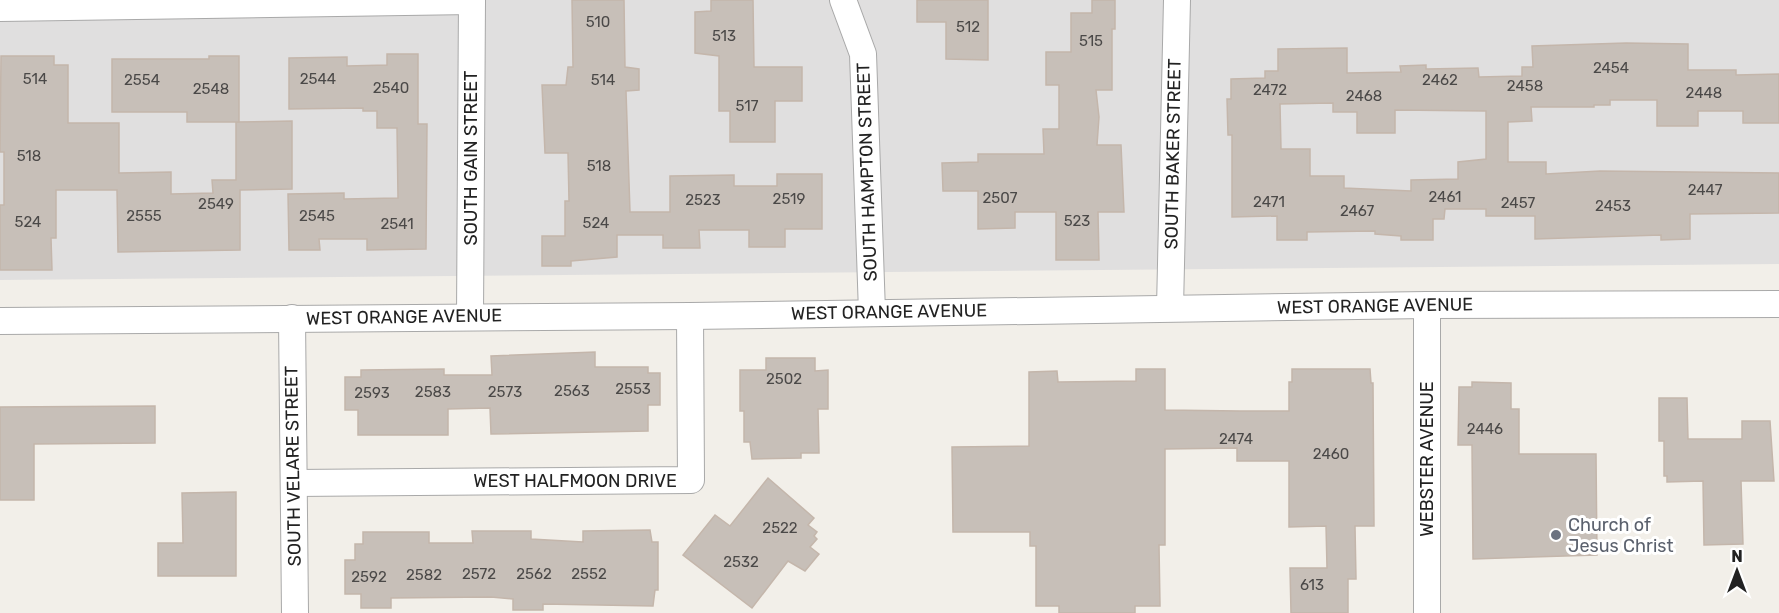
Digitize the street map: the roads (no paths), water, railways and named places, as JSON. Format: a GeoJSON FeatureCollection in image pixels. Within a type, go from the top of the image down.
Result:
{"type":"FeatureCollection","features":[{"type":"Feature","properties":{"kind":"street","name":"SOUTH HAMPTON STREET"},"geometry":{"type":"LineString","coordinates":[[843,0],[863,54],[872,312]]}},
{"type":"Feature","properties":{"kind":"street","name":"SOUTH BAKER STREET"},"geometry":{"type":"LineString","coordinates":[[1170,308],[1177,0]]}},
{"type":"Feature","properties":{"kind":"street"},"geometry":{"type":"LineString","coordinates":[[0,8],[472,1]]}},
{"type":"Feature","properties":{"kind":"street","name":"SOUTH GAIN STREET"},"geometry":{"type":"LineString","coordinates":[[470,316],[472,1]]}},
{"type":"Feature","properties":{"kind":"street","name":"WEST ORANGE AVENUE"},"geometry":{"type":"LineString","coordinates":[[0,321],[690,316],[1427,305],[1779,304]]}},
{"type":"Feature","properties":{"kind":"street","name":"WEBSTER AVENUE"},"geometry":{"type":"LineString","coordinates":[[1427,305],[1427,613]]}},
{"type":"Feature","properties":{"kind":"street","name":"WEST HALFMOON DRIVE"},"geometry":{"type":"LineString","coordinates":[[294,483],[691,480],[690,316]]}},
{"type":"Feature","properties":{"kind":"street","name":"SOUTH VELARE STREET"},"geometry":{"type":"LineString","coordinates":[[292,318],[295,613]]}},
{"type":"Feature","properties":{"kind":"place","name":"Church of Jesus Christ"},"geometry":{"type":"Point","coordinates":[1556,535]}}]}
